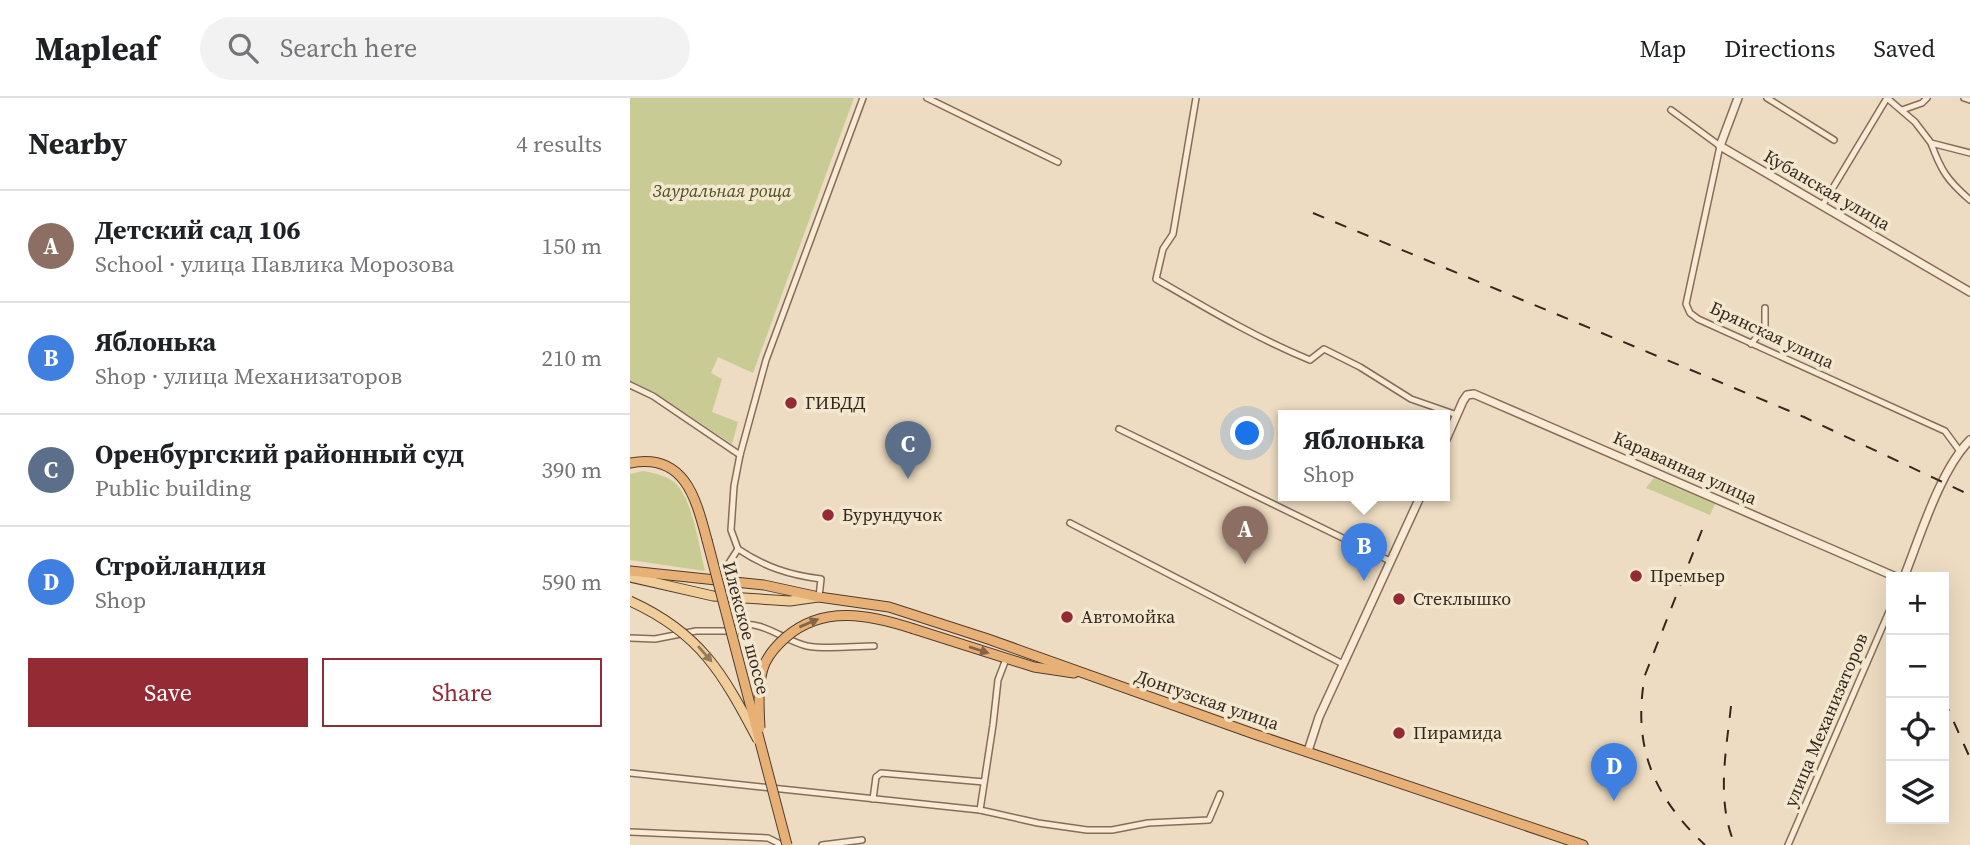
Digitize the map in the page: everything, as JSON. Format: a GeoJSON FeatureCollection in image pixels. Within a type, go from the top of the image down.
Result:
{"type":"FeatureCollection","features":[{"type":"Feature","properties":{"kind":"highway","name":"Илекское шоссе"},"geometry":{"type":"LineString","coordinates":[[630,463],[642,461],[660,464],[681,476],[692,492],[760,744],[784,845]]}},
{"type":"Feature","properties":{"kind":"highway","name":"Донгузская улица"},"geometry":{"type":"LineString","coordinates":[[630,571],[710,578],[889,607],[1583,845]]}},
{"type":"Feature","properties":{"kind":"highway"},"geometry":{"type":"LineString","coordinates":[[760,744],[760,691],[765,664],[774,649],[809,621],[842,615],[874,617],[1006,659],[1057,672],[1084,673]]}},
{"type":"Feature","properties":{"kind":"main road","name":"Донгузская улица"},"geometry":{"type":"LineString","coordinates":[[630,577],[696,594],[790,601],[819,597]]}},
{"type":"Feature","properties":{"kind":"main road"},"geometry":{"type":"LineString","coordinates":[[630,601],[680,629],[708,658],[734,695],[760,744]]}},
{"type":"Feature","properties":{"kind":"street"},"geometry":{"type":"LineString","coordinates":[[819,597],[821,579],[772,569],[738,549],[731,530],[730,515],[740,456],[766,360],[863,98]]}},
{"type":"Feature","properties":{"kind":"street"},"geometry":{"type":"LineString","coordinates":[[927,98],[1058,162]]}},
{"type":"Feature","properties":{"kind":"street"},"geometry":{"type":"LineString","coordinates":[[1196,98],[1173,234],[1163,249],[1156,279],[1276,346],[1310,359],[1324,349],[1360,367],[1410,399],[1442,410]]}},
{"type":"Feature","properties":{"kind":"street","name":"Брянская улица"},"geometry":{"type":"LineString","coordinates":[[1738,98],[1720,146],[1686,304],[1690,313],[1751,344],[1945,431],[1959,450]]}},
{"type":"Feature","properties":{"kind":"street"},"geometry":{"type":"LineString","coordinates":[[1767,98],[1834,141]]}},
{"type":"Feature","properties":{"kind":"street"},"geometry":{"type":"LineString","coordinates":[[1822,206],[1887,98],[1914,122],[1931,144],[1942,172],[1950,183],[1970,200]]}},
{"type":"Feature","properties":{"kind":"street"},"geometry":{"type":"LineString","coordinates":[[1902,110],[1922,103],[1927,98]]}},
{"type":"Feature","properties":{"kind":"street"},"geometry":{"type":"LineString","coordinates":[[1964,98],[1970,100]]}},
{"type":"Feature","properties":{"kind":"street","name":"Кубанская улица"},"geometry":{"type":"LineString","coordinates":[[1671,110],[1720,146],[1970,292]]}},
{"type":"Feature","properties":{"kind":"street"},"geometry":{"type":"LineString","coordinates":[[1931,144],[1970,153]]}},
{"type":"Feature","properties":{"kind":"street"},"geometry":{"type":"LineString","coordinates":[[1751,344],[1765,327],[1765,308]]}},
{"type":"Feature","properties":{"kind":"street"},"geometry":{"type":"LineString","coordinates":[[630,385],[653,396],[740,456]]}},
{"type":"Feature","properties":{"kind":"street","name":"Караванная улица"},"geometry":{"type":"LineString","coordinates":[[1457,415],[1467,395],[1474,394],[1886,573]]}},
{"type":"Feature","properties":{"kind":"street"},"geometry":{"type":"LineString","coordinates":[[1450,413],[1457,415],[1450,431]]}},
{"type":"Feature","properties":{"kind":"street"},"geometry":{"type":"LineString","coordinates":[[1119,429],[1390,561]]}},
{"type":"Feature","properties":{"kind":"street"},"geometry":{"type":"LineString","coordinates":[[1906,572],[1943,482],[1959,450],[1970,440]]}},
{"type":"Feature","properties":{"kind":"street"},"geometry":{"type":"LineString","coordinates":[[1308,751],[1343,664],[1418,501]]}},
{"type":"Feature","properties":{"kind":"street"},"geometry":{"type":"LineString","coordinates":[[1070,523],[1343,664]]}},
{"type":"Feature","properties":{"kind":"street"},"geometry":{"type":"LineString","coordinates":[[710,578],[727,566],[738,549]]}},
{"type":"Feature","properties":{"kind":"street"},"geometry":{"type":"LineString","coordinates":[[741,598],[740,625],[735,632],[734,652],[784,845]]}},
{"type":"Feature","properties":{"kind":"street","name":"улица Механизаторов"},"geometry":{"type":"LineString","coordinates":[[1788,845],[1886,619]]}},
{"type":"Feature","properties":{"kind":"street"},"geometry":{"type":"LineString","coordinates":[[740,625],[765,628],[809,646],[874,646]]}},
{"type":"Feature","properties":{"kind":"street"},"geometry":{"type":"LineString","coordinates":[[630,638],[655,639],[696,631],[735,632]]}},
{"type":"Feature","properties":{"kind":"street"},"geometry":{"type":"LineString","coordinates":[[980,810],[998,680],[1006,659]]}},
{"type":"Feature","properties":{"kind":"street"},"geometry":{"type":"LineString","coordinates":[[630,773],[980,810],[1038,823],[1087,830],[1209,820],[1220,794]]}},
{"type":"Feature","properties":{"kind":"street"},"geometry":{"type":"LineString","coordinates":[[873,799],[876,777],[881,774],[984,782]]}},
{"type":"Feature","properties":{"kind":"street"},"geometry":{"type":"LineString","coordinates":[[630,832],[768,838],[784,845]]}},
{"type":"Feature","properties":{"kind":"street"},"geometry":{"type":"LineString","coordinates":[[822,845],[862,840]]}},
{"type":"Feature","properties":{"kind":"green space","name":"Зауральная роща"},"geometry":{"type":"Polygon","coordinates":[[[630,98],[854,98],[753,373],[718,357],[711,373],[722,379],[712,412],[738,422],[732,444],[654,392],[630,382],[630,98]]]}},
{"type":"Feature","properties":{"kind":"green space"},"geometry":{"type":"Polygon","coordinates":[[[643,471],[666,478],[681,489],[691,511],[705,571],[630,560],[630,474],[643,471]]]}},
{"type":"Feature","properties":{"kind":"green space"},"geometry":{"type":"Polygon","coordinates":[[[1654,478],[1715,504],[1710,515],[1646,488],[1654,478]]]}},
{"type":"Feature","properties":{"kind":"railway"},"geometry":{"type":"LineString","coordinates":[[1313,213],[1804,417],[1970,495]]}},
{"type":"Feature","properties":{"kind":"railway"},"geometry":{"type":"LineString","coordinates":[[1702,530],[1645,675],[1642,725],[1645,747],[1660,788],[1672,808],[1705,845]]}},
{"type":"Feature","properties":{"kind":"railway"},"geometry":{"type":"LineString","coordinates":[[1731,706],[1724,794],[1729,828],[1735,845]]}},
{"type":"Feature","properties":{"kind":"railway"},"geometry":{"type":"LineString","coordinates":[[1949,711],[1970,758]]}},
{"type":"Feature","properties":{"kind":"place","name":"ГИБДД"},"geometry":{"type":"Point","coordinates":[791,403]}},
{"type":"Feature","properties":{"kind":"place","name":"Оренбургский районный суд"},"geometry":{"type":"Point","coordinates":[908,479]}},
{"type":"Feature","properties":{"kind":"place","name":"Бурундучок"},"geometry":{"type":"Point","coordinates":[828,515]}},
{"type":"Feature","properties":{"kind":"place","name":"Детский сад 106"},"geometry":{"type":"Point","coordinates":[1245,564]}},
{"type":"Feature","properties":{"kind":"place","name":"Премьер"},"geometry":{"type":"Point","coordinates":[1636,576]}},
{"type":"Feature","properties":{"kind":"place","name":"Яблонька"},"geometry":{"type":"Point","coordinates":[1364,581]}},
{"type":"Feature","properties":{"kind":"place","name":"Стеклышко"},"geometry":{"type":"Point","coordinates":[1399,599]}},
{"type":"Feature","properties":{"kind":"place","name":"Автомойка"},"geometry":{"type":"Point","coordinates":[1067,617]}},
{"type":"Feature","properties":{"kind":"place","name":"Пирамида"},"geometry":{"type":"Point","coordinates":[1399,733]}},
{"type":"Feature","properties":{"kind":"place","name":"Стройландия"},"geometry":{"type":"Point","coordinates":[1614,801]}}]}
